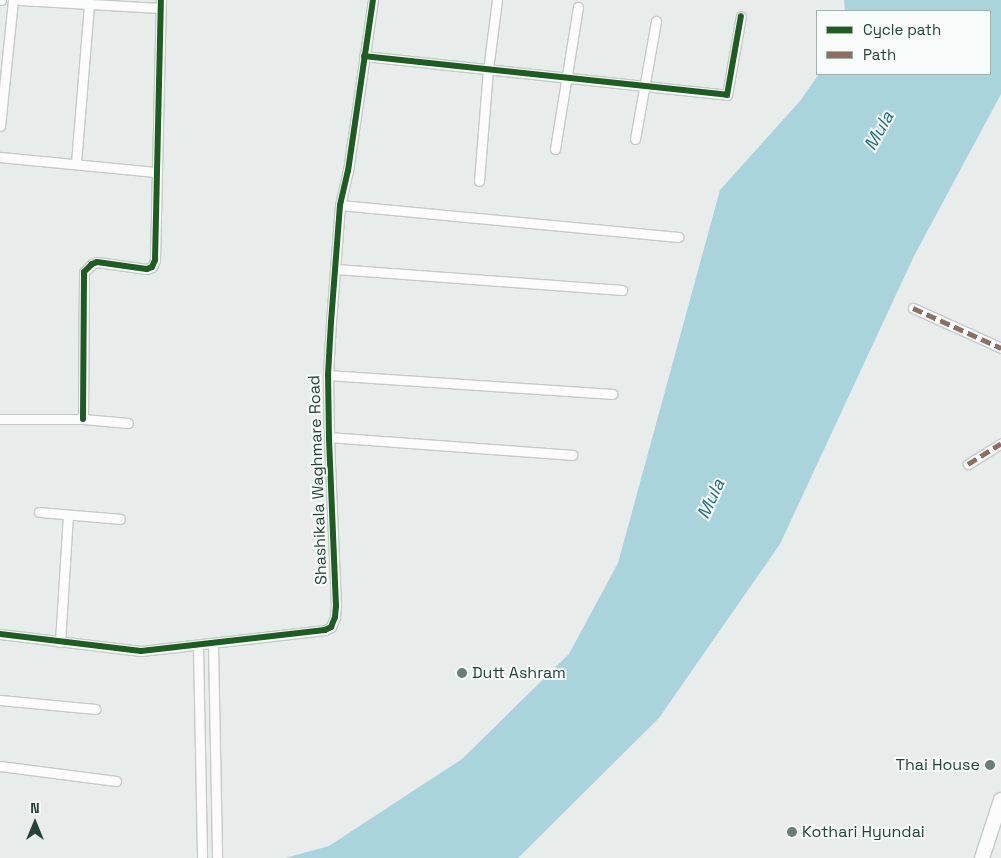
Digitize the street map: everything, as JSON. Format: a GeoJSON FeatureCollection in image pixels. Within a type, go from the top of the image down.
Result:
{"type":"FeatureCollection","features":[{"type":"Feature","properties":{"kind":"main road"},"geometry":{"type":"LineString","coordinates":[[982,858],[1001,800]]}},
{"type":"Feature","properties":{"kind":"street"},"geometry":{"type":"LineString","coordinates":[[0,126],[13,0]]}},
{"type":"Feature","properties":{"kind":"street"},"geometry":{"type":"LineString","coordinates":[[20,0],[89,4],[160,4],[154,264],[147,269],[97,262],[84,272],[83,419]]}},
{"type":"Feature","properties":{"kind":"street","name":"Shashikala Waghmare Road"},"geometry":{"type":"LineString","coordinates":[[0,634],[141,651],[198,646],[324,630],[331,627],[335,618],[336,606],[328,375],[340,205],[348,170],[373,0]]}},
{"type":"Feature","properties":{"kind":"street"},"geometry":{"type":"LineString","coordinates":[[479,181],[488,70],[497,0]]}},
{"type":"Feature","properties":{"kind":"street"},"geometry":{"type":"LineString","coordinates":[[76,164],[89,4]]}},
{"type":"Feature","properties":{"kind":"street"},"geometry":{"type":"LineString","coordinates":[[555,149],[578,7]]}},
{"type":"Feature","properties":{"kind":"street"},"geometry":{"type":"LineString","coordinates":[[364,56],[727,95],[741,16]]}},
{"type":"Feature","properties":{"kind":"street"},"geometry":{"type":"LineString","coordinates":[[635,139],[656,21]]}},
{"type":"Feature","properties":{"kind":"street"},"geometry":{"type":"LineString","coordinates":[[0,157],[156,172]]}},
{"type":"Feature","properties":{"kind":"street"},"geometry":{"type":"LineString","coordinates":[[340,205],[678,237]]}},
{"type":"Feature","properties":{"kind":"street"},"geometry":{"type":"LineString","coordinates":[[336,269],[622,290]]}},
{"type":"Feature","properties":{"kind":"street"},"geometry":{"type":"LineString","coordinates":[[913,308],[1001,348]]}},
{"type":"Feature","properties":{"kind":"street"},"geometry":{"type":"LineString","coordinates":[[328,375],[612,394]]}},
{"type":"Feature","properties":{"kind":"street"},"geometry":{"type":"LineString","coordinates":[[0,419],[83,419],[128,423]]}},
{"type":"Feature","properties":{"kind":"street"},"geometry":{"type":"LineString","coordinates":[[329,437],[572,455]]}},
{"type":"Feature","properties":{"kind":"street"},"geometry":{"type":"LineString","coordinates":[[968,464],[1001,443]]}},
{"type":"Feature","properties":{"kind":"street"},"geometry":{"type":"LineString","coordinates":[[39,512],[120,519]]}},
{"type":"Feature","properties":{"kind":"street"},"geometry":{"type":"LineString","coordinates":[[60,642],[68,515]]}},
{"type":"Feature","properties":{"kind":"street"},"geometry":{"type":"LineString","coordinates":[[213,644],[217,858]]}},
{"type":"Feature","properties":{"kind":"street"},"geometry":{"type":"LineString","coordinates":[[198,646],[202,858]]}},
{"type":"Feature","properties":{"kind":"street"},"geometry":{"type":"LineString","coordinates":[[0,700],[96,709]]}},
{"type":"Feature","properties":{"kind":"street"},"geometry":{"type":"LineString","coordinates":[[0,766],[116,781]]}},
{"type":"Feature","properties":{"kind":"water","name":"Mula"},"geometry":{"type":"Polygon","coordinates":[[[844,0],[1001,0],[1001,94],[914,256],[780,544],[659,718],[518,858],[285,858],[329,846],[462,759],[569,654],[618,563],[720,190],[800,101],[818,75],[991,75],[991,10],[845,10],[844,0]]]}},
{"type":"Feature","properties":{"kind":"marked path"},"geometry":{"type":"LineString","coordinates":[[913,308],[1001,348]]}},
{"type":"Feature","properties":{"kind":"marked path"},"geometry":{"type":"LineString","coordinates":[[968,464],[1001,443]]}},
{"type":"Feature","properties":{"kind":"cycle path"},"geometry":{"type":"LineString","coordinates":[[83,419],[84,272],[97,262],[147,269],[152,267],[155,260],[161,0]]}},
{"type":"Feature","properties":{"kind":"cycle path"},"geometry":{"type":"LineString","coordinates":[[0,634],[141,651],[325,630],[331,627],[335,617],[336,606],[329,437],[328,375],[331,322],[340,205],[348,171],[373,0]]}},
{"type":"Feature","properties":{"kind":"cycle path"},"geometry":{"type":"LineString","coordinates":[[364,56],[727,95],[741,16]]}},
{"type":"Feature","properties":{"kind":"place","name":"Dutt Ashram"},"geometry":{"type":"Point","coordinates":[462,673]}},
{"type":"Feature","properties":{"kind":"place","name":"Thai House"},"geometry":{"type":"Point","coordinates":[990,765]}},
{"type":"Feature","properties":{"kind":"place","name":"Kothari Hyundai"},"geometry":{"type":"Point","coordinates":[792,832]}}]}
